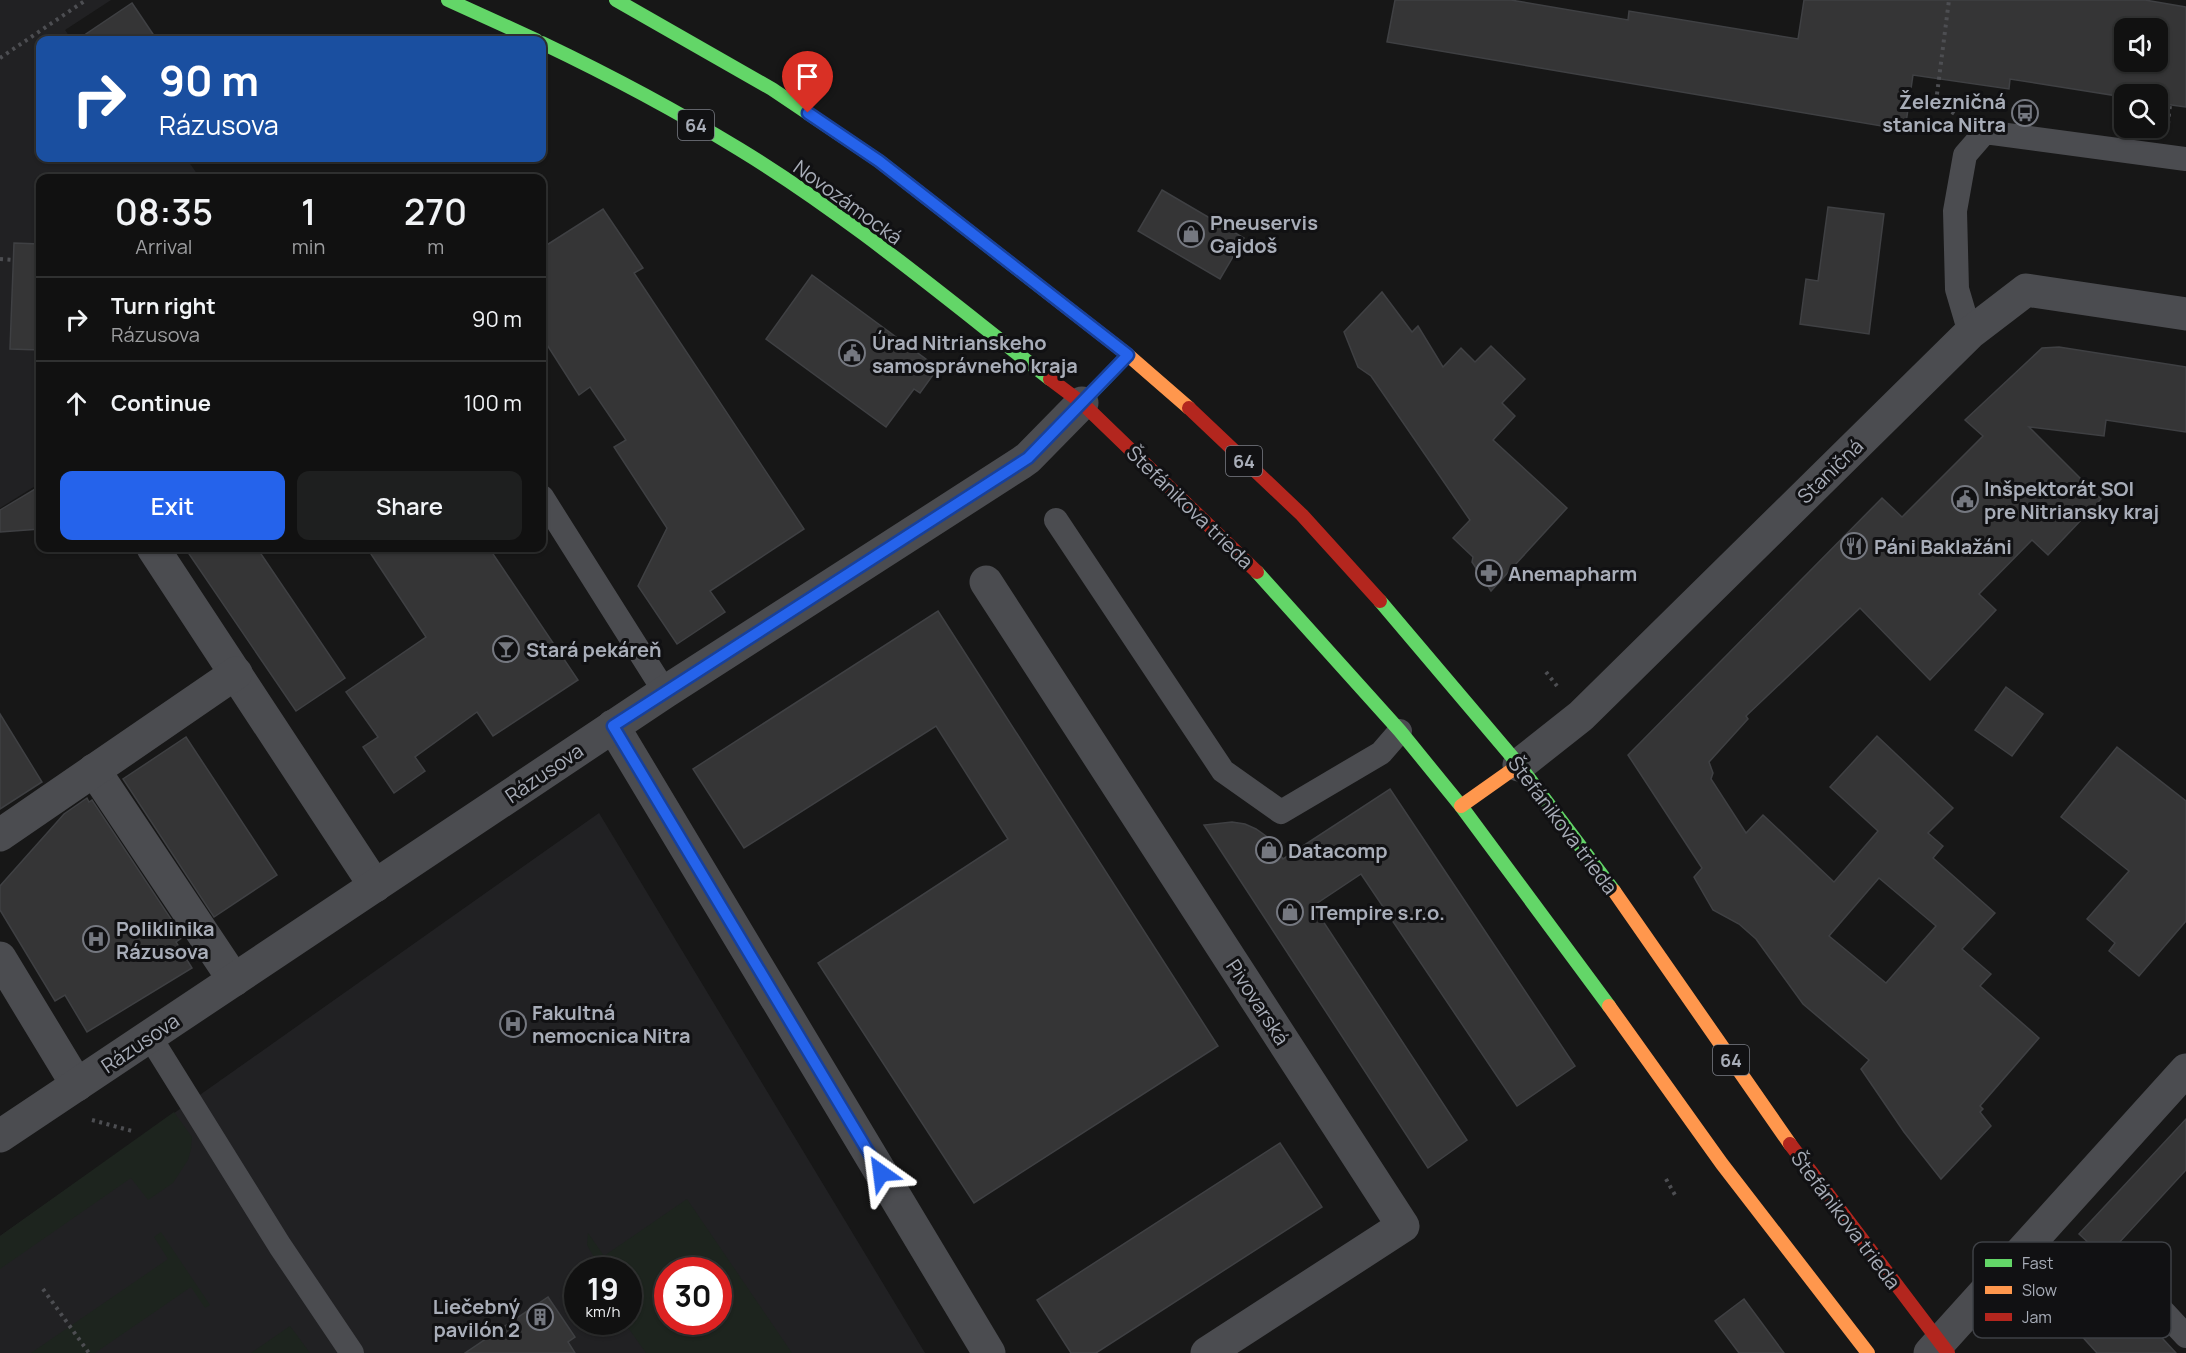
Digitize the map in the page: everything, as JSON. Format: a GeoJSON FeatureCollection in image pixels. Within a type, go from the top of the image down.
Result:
{"type":"FeatureCollection","features":[{"type":"Feature","properties":{"kind":"main road"},"geometry":{"type":"LineString","coordinates":[[448,0],[527,36]]}},
{"type":"Feature","properties":{"kind":"main road","name":"64"},"geometry":{"type":"LineString","coordinates":[[616,0],[772,89],[879,161],[1128,355]]}},
{"type":"Feature","properties":{"kind":"main road","name":"Novozámocká"},"geometry":{"type":"LineString","coordinates":[[546,45],[592,67],[739,149],[843,219],[1082,403]]}},
{"type":"Feature","properties":{"kind":"main road"},"geometry":{"type":"LineString","coordinates":[[1082,403],[1128,355]]}},
{"type":"Feature","properties":{"kind":"main road","name":"Štefánikova trieda"},"geometry":{"type":"LineString","coordinates":[[1128,355],[1302,515],[1414,640],[1519,765],[1626,908],[1778,1129],[1939,1350]]}},
{"type":"Feature","properties":{"kind":"main road","name":"Štefánikova trieda"},"geometry":{"type":"LineString","coordinates":[[1082,403],[1262,577],[1400,731],[1461,806],[1585,972],[1729,1173],[1868,1353]]}},
{"type":"Feature","properties":{"kind":"main road"},"geometry":{"type":"LineString","coordinates":[[1461,806],[1519,765]]}},
{"type":"Feature","properties":{"kind":"street","name":"Staničná"},"geometry":{"type":"LineString","coordinates":[[1519,765],[1581,716],[1970,333],[2026,290],[2186,314]]}},
{"type":"Feature","properties":{"kind":"street","name":"Rázusova"},"geometry":{"type":"LineString","coordinates":[[0,1136],[613,726],[1021,463],[1082,403]]}},
{"type":"Feature","properties":{"kind":"street"},"geometry":{"type":"LineString","coordinates":[[156,552],[375,886]]}},
{"type":"Feature","properties":{"kind":"street","name":"Pivovarská"},"geometry":{"type":"LineString","coordinates":[[986,582],[1403,1226],[1207,1353]]}},
{"type":"Feature","properties":{"kind":"street"},"geometry":{"type":"LineString","coordinates":[[0,835],[236,673]]}},
{"type":"Feature","properties":{"kind":"street"},"geometry":{"type":"LineString","coordinates":[[613,726],[989,1353]]}},
{"type":"Feature","properties":{"kind":"street"},"geometry":{"type":"LineString","coordinates":[[94,770],[234,980]]}},
{"type":"Feature","properties":{"kind":"street"},"geometry":{"type":"LineString","coordinates":[[0,958],[77,1085]]}},
{"type":"Feature","properties":{"kind":"street","name":"Štefánikova trieda"},"geometry":{"type":"LineString","coordinates":[[2034,1242],[2186,1070]]}},
{"type":"Feature","properties":{"kind":"street","name":"Štefánikova trieda"},"geometry":{"type":"LineString","coordinates":[[1939,1350],[1973,1311]]}},
{"type":"Feature","properties":{"kind":"lane"},"geometry":{"type":"LineString","coordinates":[[1970,333],[1957,289],[1955,211],[1965,155],[1984,132],[2186,159]]}},
{"type":"Feature","properties":{"kind":"lane"},"geometry":{"type":"LineString","coordinates":[[546,503],[665,692]]}},
{"type":"Feature","properties":{"kind":"lane"},"geometry":{"type":"LineString","coordinates":[[1056,520],[1223,771],[1281,812],[1381,753],[1400,731]]}},
{"type":"Feature","properties":{"kind":"lane"},"geometry":{"type":"LineString","coordinates":[[150,1036],[280,1245],[352,1353]]}},
{"type":"Feature","properties":{"kind":"lane"},"geometry":{"type":"LineString","coordinates":[[2171,1320],[2186,1336]]}},
{"type":"Feature","properties":{"kind":"path"},"geometry":{"type":"LineString","coordinates":[[0,58],[86,0]]}},
{"type":"Feature","properties":{"kind":"path"},"geometry":{"type":"LineString","coordinates":[[1936,102],[1949,0]]}},
{"type":"Feature","properties":{"kind":"path"},"geometry":{"type":"LineString","coordinates":[[0,259],[13,260]]}},
{"type":"Feature","properties":{"kind":"path"},"geometry":{"type":"LineString","coordinates":[[1546,672],[1558,687]]}},
{"type":"Feature","properties":{"kind":"path"},"geometry":{"type":"LineString","coordinates":[[90,1119],[132,1131]]}},
{"type":"Feature","properties":{"kind":"path"},"geometry":{"type":"LineString","coordinates":[[1666,1179],[1675,1195]]}},
{"type":"Feature","properties":{"kind":"path"},"geometry":{"type":"LineString","coordinates":[[43,1289],[88,1353]]}},
{"type":"Feature","properties":{"kind":"shaded area"},"geometry":{"type":"Polygon","coordinates":[[[0,0],[111,0],[65,30],[69,36],[36,36],[36,162],[189,162],[197,174],[36,174],[36,486],[0,508],[0,0]]]}},
{"type":"Feature","properties":{"kind":"shaded area","name":"Fakultná nemocnica Nitra"},"geometry":{"type":"Polygon","coordinates":[[[599,813],[925,1353],[0,1353],[0,1236],[599,813]]]}},
{"type":"Feature","properties":{"kind":"shaded area"},"geometry":{"type":"Polygon","coordinates":[[[174,1112],[192,1137],[188,1160],[173,1183],[148,1200],[131,1178],[0,1269],[0,1236],[174,1112]]]}},
{"type":"Feature","properties":{"kind":"shaded area"},"geometry":{"type":"Polygon","coordinates":[[[687,1199],[727,1257],[654,1257],[654,1335],[732,1335],[732,1265],[792,1353],[646,1353],[633,1335],[642,1335],[642,1257],[594,1257],[587,1245],[588,1233],[604,1256],[687,1199]]]}},
{"type":"Feature","properties":{"kind":"shaded area"},"geometry":{"type":"Polygon","coordinates":[[[161,1232],[210,1305],[205,1308],[191,1287],[95,1353],[31,1353],[168,1259],[154,1237],[161,1232]]]}},
{"type":"Feature","properties":{"kind":"shaded area"},"geometry":{"type":"Polygon","coordinates":[[[290,1326],[310,1353],[251,1353],[290,1326]]]}},
{"type":"Feature","properties":{"kind":"building"},"geometry":{"type":"Polygon","coordinates":[[[1395,0],[1511,0],[1628,20],[1629,11],[1798,39],[1804,0],[2145,0],[2186,7],[2186,107],[2168,105],[2168,84],[2114,84],[2114,95],[2010,79],[2009,89],[1913,75],[1905,130],[1387,42],[1395,0]]]}},
{"type":"Feature","properties":{"kind":"building"},"geometry":{"type":"Polygon","coordinates":[[[132,3],[154,36],[83,36],[132,3]]]}},
{"type":"Feature","properties":{"kind":"building","name":"Pneuservis Gajdoš"},"geometry":{"type":"Polygon","coordinates":[[[1162,190],[1244,238],[1220,279],[1138,231],[1162,190]]]}},
{"type":"Feature","properties":{"kind":"building"},"geometry":{"type":"Polygon","coordinates":[[[1828,207],[1884,214],[1869,334],[1800,324],[1806,279],[1818,281],[1828,207]]]}},
{"type":"Feature","properties":{"kind":"building"},"geometry":{"type":"Polygon","coordinates":[[[603,209],[643,268],[634,273],[804,529],[710,591],[725,612],[677,644],[638,586],[667,528],[614,447],[626,440],[590,387],[579,395],[546,343],[546,245],[603,209]]]}},
{"type":"Feature","properties":{"kind":"building"},"geometry":{"type":"Polygon","coordinates":[[[14,243],[36,244],[36,350],[10,349],[14,243]]]}},
{"type":"Feature","properties":{"kind":"building","name":"Úrad Nitrianskeho samosprávneho kraja"},"geometry":{"type":"Polygon","coordinates":[[[812,275],[938,368],[920,393],[914,389],[886,427],[766,339],[812,275]]]}},
{"type":"Feature","properties":{"kind":"building"},"geometry":{"type":"Polygon","coordinates":[[[1382,292],[1412,332],[1418,326],[1443,367],[1461,348],[1475,362],[1491,346],[1525,379],[1502,403],[1515,416],[1493,440],[1567,508],[1491,591],[1472,562],[1473,557],[1453,538],[1470,520],[1371,376],[1358,367],[1344,332],[1382,292]]]}},
{"type":"Feature","properties":{"kind":"building"},"geometry":{"type":"Polygon","coordinates":[[[2059,347],[2186,367],[2186,432],[2106,420],[2104,436],[2029,427],[2101,499],[2048,555],[2032,540],[1979,594],[1996,610],[1930,680],[1860,608],[1746,716],[1748,719],[1709,762],[1713,773],[1711,779],[1746,833],[1763,815],[1834,882],[1878,831],[1830,787],[1877,736],[1953,808],[1928,833],[1943,846],[1933,858],[1995,913],[1962,949],[1991,974],[1980,986],[2039,1038],[1980,1106],[1983,1109],[1980,1112],[1991,1126],[1941,1179],[1904,1132],[1861,1069],[1869,1060],[1803,1004],[1756,939],[1739,924],[1713,910],[1694,877],[1702,868],[1628,755],[1882,498],[1902,517],[1983,436],[1965,420],[2042,348],[2059,347]],[[1879,878],[1829,936],[1886,983],[1936,926],[1879,878]]]}},
{"type":"Feature","properties":{"kind":"building"},"geometry":{"type":"Polygon","coordinates":[[[36,488],[36,529],[0,532],[0,510],[36,488]]]}},
{"type":"Feature","properties":{"kind":"building"},"geometry":{"type":"Polygon","coordinates":[[[188,552],[260,552],[345,678],[296,711],[188,552]]]}},
{"type":"Feature","properties":{"kind":"building"},"geometry":{"type":"Polygon","coordinates":[[[370,552],[492,552],[578,680],[493,736],[477,712],[415,757],[425,771],[394,793],[363,747],[378,737],[346,692],[426,637],[370,552]]]}},
{"type":"Feature","properties":{"kind":"building"},"geometry":{"type":"Polygon","coordinates":[[[938,611],[1218,1046],[974,1203],[818,963],[1008,839],[936,726],[744,848],[693,769],[938,611]]]}},
{"type":"Feature","properties":{"kind":"building"},"geometry":{"type":"Polygon","coordinates":[[[2006,687],[2043,714],[2012,756],[1975,730],[2006,687]]]}},
{"type":"Feature","properties":{"kind":"building"},"geometry":{"type":"Polygon","coordinates":[[[0,714],[42,782],[0,809],[0,714]]]}},
{"type":"Feature","properties":{"kind":"building"},"geometry":{"type":"Polygon","coordinates":[[[186,737],[277,875],[214,917],[123,779],[186,737]]]}},
{"type":"Feature","properties":{"kind":"building"},"geometry":{"type":"Polygon","coordinates":[[[2117,747],[2186,801],[2186,921],[2139,976],[2109,951],[2115,943],[2087,919],[2129,871],[2061,817],[2117,747]]]}},
{"type":"Feature","properties":{"kind":"building"},"geometry":{"type":"Polygon","coordinates":[[[1390,789],[1575,1066],[1517,1106],[1361,874],[1313,906],[1467,1140],[1428,1168],[1204,825],[1232,822],[1245,824],[1266,836],[1283,859],[1390,789]]]}},
{"type":"Feature","properties":{"kind":"building","name":"Poliklinika Rázusova"},"geometry":{"type":"Polygon","coordinates":[[[87,798],[89,802],[92,800],[183,937],[176,942],[192,968],[87,1032],[65,995],[55,1001],[0,910],[0,886],[64,814],[87,798]]]}},
{"type":"Feature","properties":{"kind":"building"},"geometry":{"type":"Polygon","coordinates":[[[2186,1119],[2186,1170],[2120,1242],[2088,1242],[2079,1234],[2186,1119]]]}},
{"type":"Feature","properties":{"kind":"building"},"geometry":{"type":"Polygon","coordinates":[[[1280,1143],[1322,1207],[1096,1353],[1071,1353],[1037,1300],[1280,1143]]]}},
{"type":"Feature","properties":{"kind":"building","name":"Liečebný pavilón 2"},"geometry":{"type":"Polygon","coordinates":[[[548,1297],[564,1321],[564,1335],[575,1337],[568,1342],[575,1353],[465,1353],[548,1297]]]}},
{"type":"Feature","properties":{"kind":"building"},"geometry":{"type":"Polygon","coordinates":[[[1744,1299],[1784,1353],[1739,1353],[1715,1321],[1744,1299]]]}},
{"type":"Feature","properties":{"kind":"building"},"geometry":{"type":"Polygon","coordinates":[[[2083,1338],[2162,1338],[2176,1353],[2097,1353],[2083,1338]]]}},
{"type":"Feature","properties":{"kind":"traffic: fast"},"geometry":{"type":"LineString","coordinates":[[448,0],[527,36]]}},
{"type":"Feature","properties":{"kind":"traffic: fast"},"geometry":{"type":"LineString","coordinates":[[616,0],[772,89],[879,161],[1047,292]]}},
{"type":"Feature","properties":{"kind":"traffic: fast"},"geometry":{"type":"LineString","coordinates":[[546,45],[666,107],[780,175],[859,230],[1050,379]]}},
{"type":"Feature","properties":{"kind":"traffic: fast"},"geometry":{"type":"LineString","coordinates":[[1082,403],[1128,355]]}},
{"type":"Feature","properties":{"kind":"traffic: fast"},"geometry":{"type":"LineString","coordinates":[[1257,572],[1400,731],[1461,806],[1609,1006]]}},
{"type":"Feature","properties":{"kind":"traffic: fast"},"geometry":{"type":"LineString","coordinates":[[1380,601],[1519,765],[1614,891]]}},
{"type":"Feature","properties":{"kind":"traffic: slow"},"geometry":{"type":"LineString","coordinates":[[1047,292],[1128,355],[1189,408]]}},
{"type":"Feature","properties":{"kind":"traffic: slow"},"geometry":{"type":"LineString","coordinates":[[1461,806],[1519,765]]}},
{"type":"Feature","properties":{"kind":"traffic: slow"},"geometry":{"type":"LineString","coordinates":[[1614,891],[1790,1144]]}},
{"type":"Feature","properties":{"kind":"traffic: slow"},"geometry":{"type":"LineString","coordinates":[[1609,1006],[1722,1164],[1868,1353]]}},
{"type":"Feature","properties":{"kind":"traffic: jam"},"geometry":{"type":"LineString","coordinates":[[1050,379],[1082,403],[1257,572]]}},
{"type":"Feature","properties":{"kind":"traffic: jam"},"geometry":{"type":"LineString","coordinates":[[1189,408],[1302,515],[1380,601]]}},
{"type":"Feature","properties":{"kind":"traffic: jam"},"geometry":{"type":"LineString","coordinates":[[1790,1144],[1948,1353]]}},
{"type":"Feature","properties":{"kind":"place","name":"Železničná stanica Nitra"},"geometry":{"type":"Point","coordinates":[2025,113]}},
{"type":"Feature","properties":{"kind":"place","name":"Pneuservis Gajdoš"},"geometry":{"type":"Point","coordinates":[1191,234]}},
{"type":"Feature","properties":{"kind":"place","name":"Úrad Nitrianskeho samosprávneho kraja"},"geometry":{"type":"Point","coordinates":[852,353]}},
{"type":"Feature","properties":{"kind":"place","name":"Inšpektorát SOI pre Nitriansky kraj"},"geometry":{"type":"Point","coordinates":[1965,499]}},
{"type":"Feature","properties":{"kind":"place","name":"Páni Baklažáni"},"geometry":{"type":"Point","coordinates":[1854,546]}},
{"type":"Feature","properties":{"kind":"place","name":"Anemapharm"},"geometry":{"type":"Point","coordinates":[1489,573]}},
{"type":"Feature","properties":{"kind":"place","name":"Stará pekáreň"},"geometry":{"type":"Point","coordinates":[506,649]}},
{"type":"Feature","properties":{"kind":"place","name":"Datacomp"},"geometry":{"type":"Point","coordinates":[1269,850]}},
{"type":"Feature","properties":{"kind":"place","name":"ITempire s.r.o."},"geometry":{"type":"Point","coordinates":[1290,912]}},
{"type":"Feature","properties":{"kind":"place","name":"Poliklinika Rázusova"},"geometry":{"type":"Point","coordinates":[96,939]}},
{"type":"Feature","properties":{"kind":"place","name":"Fakultná nemocnica Nitra"},"geometry":{"type":"Point","coordinates":[513,1024]}},
{"type":"Feature","properties":{"kind":"place","name":"Liečebný pavilón 2"},"geometry":{"type":"Point","coordinates":[540,1317]}},
{"type":"Feature","properties":{"kind":"route"},"geometry":{"type":"LineString","coordinates":[[808,113],[879,161],[1128,355],[1028,458],[613,726],[881,1173]]}}]}
